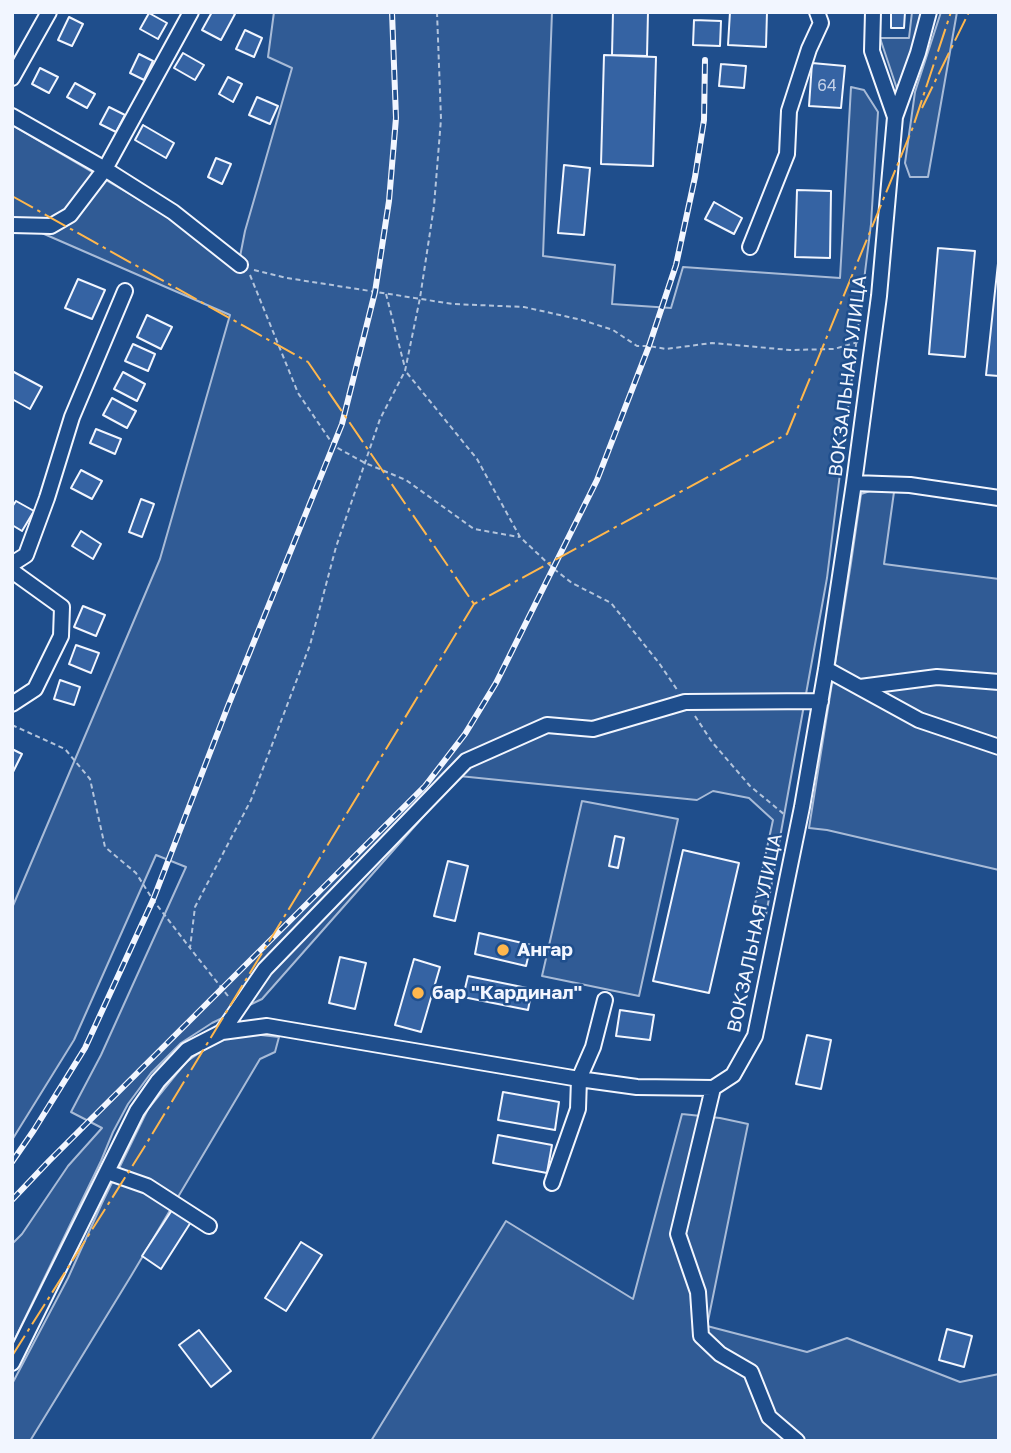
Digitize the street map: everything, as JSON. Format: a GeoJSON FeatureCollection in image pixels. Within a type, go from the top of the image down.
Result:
{"type":"FeatureCollection","features":[{"type":"Feature","properties":{"kind":"street"},"geometry":{"type":"LineString","coordinates":[[12,78],[49,12]]}},
{"type":"Feature","properties":{"kind":"street"},"geometry":{"type":"LineString","coordinates":[[12,225],[51,226],[70,215],[104,169],[191,12]]}},
{"type":"Feature","properties":{"kind":"street"},"geometry":{"type":"LineString","coordinates":[[750,247],[787,155],[789,111],[809,49],[821,23],[817,12]]}},
{"type":"Feature","properties":{"kind":"street"},"geometry":{"type":"LineString","coordinates":[[873,12],[872,51],[895,117]]}},
{"type":"Feature","properties":{"kind":"street","name":"ВОКЗАЛЬНАЯ УЛИЦА"},"geometry":{"type":"LineString","coordinates":[[713,1088],[733,1075],[755,1036],[798,826],[821,701],[854,483],[879,296],[895,117],[918,53],[929,12]]}},
{"type":"Feature","properties":{"kind":"street"},"geometry":{"type":"LineString","coordinates":[[12,116],[173,212],[240,265]]}},
{"type":"Feature","properties":{"kind":"street"},"geometry":{"type":"LineString","coordinates":[[12,564],[26,555],[72,417],[125,291]]}},
{"type":"Feature","properties":{"kind":"street"},"geometry":{"type":"LineString","coordinates":[[854,483],[910,485],[999,498]]}},
{"type":"Feature","properties":{"kind":"street"},"geometry":{"type":"LineString","coordinates":[[12,571],[62,607],[61,636],[35,690],[12,704]]}},
{"type":"Feature","properties":{"kind":"street"},"geometry":{"type":"LineString","coordinates":[[826,669],[919,720],[999,747]]}},
{"type":"Feature","properties":{"kind":"street"},"geometry":{"type":"LineString","coordinates":[[860,687],[937,677],[999,682]]}},
{"type":"Feature","properties":{"kind":"street"},"geometry":{"type":"LineString","coordinates":[[222,1032],[265,969],[466,761],[547,725],[593,729],[685,702],[821,701]]}},
{"type":"Feature","properties":{"kind":"street"},"geometry":{"type":"LineString","coordinates":[[552,1183],[578,1109],[579,1079],[593,1047],[605,1000]]}},
{"type":"Feature","properties":{"kind":"street"},"geometry":{"type":"LineString","coordinates":[[12,1363],[137,1111],[158,1081],[187,1049],[222,1032],[267,1026],[579,1079],[637,1087],[713,1088],[678,1234],[698,1292],[701,1336],[720,1354],[751,1372],[769,1417],[797,1441]]}},
{"type":"Feature","properties":{"kind":"street"},"geometry":{"type":"LineString","coordinates":[[107,1172],[147,1186],[209,1226]]}},
{"type":"Feature","properties":{"kind":"path"},"geometry":{"type":"LineString","coordinates":[[190,948],[195,907],[251,800],[310,645],[336,547],[380,419],[405,371],[434,206],[441,119],[437,12]]}},
{"type":"Feature","properties":{"kind":"path"},"geometry":{"type":"LineString","coordinates":[[520,537],[474,528],[406,480],[365,463],[334,446],[298,393],[247,269],[287,278],[453,304],[524,307],[613,330],[637,346],[666,349],[712,343],[790,350],[834,349],[873,338]]}},
{"type":"Feature","properties":{"kind":"path"},"geometry":{"type":"LineString","coordinates":[[386,294],[405,371],[477,459],[520,537],[572,583],[611,603],[659,663],[712,742],[750,786],[798,826]]}},
{"type":"Feature","properties":{"kind":"path"},"geometry":{"type":"LineString","coordinates":[[12,725],[65,748],[90,779],[105,847],[136,873],[153,900],[238,1009]]}},
{"type":"Feature","properties":{"kind":"shaded area"},"geometry":{"type":"Polygon","coordinates":[[[274,12],[552,12],[543,256],[615,265],[612,304],[671,308],[683,267],[840,278],[851,87],[864,90],[878,112],[871,224],[827,578],[766,915],[753,913],[773,820],[749,798],[713,791],[697,800],[459,776],[262,999],[212,1023],[181,1043],[151,1073],[128,1104],[113,1132],[12,1345],[12,1244],[22,1234],[68,1166],[102,1128],[71,1112],[101,1055],[186,867],[156,855],[74,1040],[12,1140],[12,908],[160,559],[230,315],[12,220],[12,125],[169,217],[237,272],[245,231],[292,68],[268,57],[274,12]]]}},
{"type":"Feature","properties":{"kind":"shaded area"},"geometry":{"type":"Polygon","coordinates":[[[912,12],[922,12],[897,89],[880,38],[909,38],[912,12]]]}},
{"type":"Feature","properties":{"kind":"shaded area"},"geometry":{"type":"Polygon","coordinates":[[[941,12],[957,12],[928,177],[910,177],[905,163],[915,92],[941,12]]]}},
{"type":"Feature","properties":{"kind":"shaded area"},"geometry":{"type":"Polygon","coordinates":[[[870,491],[894,492],[884,564],[999,579],[999,870],[809,828],[861,494],[870,491]]]}},
{"type":"Feature","properties":{"kind":"shaded area"},"geometry":{"type":"Polygon","coordinates":[[[582,801],[678,819],[639,996],[542,976],[582,801]]]}},
{"type":"Feature","properties":{"kind":"shaded area"},"geometry":{"type":"Polygon","coordinates":[[[252,1034],[279,1037],[275,1052],[260,1059],[30,1441],[12,1441],[12,1384],[68,1278],[148,1109],[186,1062],[218,1040],[252,1034]]]}},
{"type":"Feature","properties":{"kind":"shaded area"},"geometry":{"type":"Polygon","coordinates":[[[682,1114],[748,1124],[707,1326],[807,1352],[847,1338],[960,1382],[999,1374],[999,1441],[371,1441],[506,1221],[633,1299],[682,1114]]]}},
{"type":"Feature","properties":{"kind":"building"},"geometry":{"type":"Polygon","coordinates":[[[212,12],[235,14],[221,40],[202,30],[212,12]]]}},
{"type":"Feature","properties":{"kind":"building"},"geometry":{"type":"Polygon","coordinates":[[[613,12],[648,12],[647,56],[612,55],[613,12]]]}},
{"type":"Feature","properties":{"kind":"building"},"geometry":{"type":"Polygon","coordinates":[[[730,12],[767,12],[766,47],[728,45],[730,12]]]}},
{"type":"Feature","properties":{"kind":"building"},"geometry":{"type":"Polygon","coordinates":[[[891,12],[905,12],[904,28],[891,28],[891,12]]]}},
{"type":"Feature","properties":{"kind":"building"},"geometry":{"type":"Polygon","coordinates":[[[149,13],[167,23],[158,39],[140,29],[149,13]]]}},
{"type":"Feature","properties":{"kind":"building"},"geometry":{"type":"Polygon","coordinates":[[[69,17],[83,24],[72,46],[58,40],[69,17]]]}},
{"type":"Feature","properties":{"kind":"building"},"geometry":{"type":"Polygon","coordinates":[[[694,20],[721,21],[720,46],[693,45],[694,20]]]}},
{"type":"Feature","properties":{"kind":"building"},"geometry":{"type":"Polygon","coordinates":[[[245,30],[262,38],[254,57],[236,49],[245,30]]]}},
{"type":"Feature","properties":{"kind":"building"},"geometry":{"type":"Polygon","coordinates":[[[183,53],[204,65],[195,80],[174,68],[183,53]]]}},
{"type":"Feature","properties":{"kind":"building"},"geometry":{"type":"Polygon","coordinates":[[[139,54],[153,61],[144,80],[130,73],[139,54]]]}},
{"type":"Feature","properties":{"kind":"building"},"geometry":{"type":"Polygon","coordinates":[[[604,55],[656,57],[653,166],[601,164],[604,55]]]}},
{"type":"Feature","properties":{"kind":"building"},"geometry":{"type":"Polygon","coordinates":[[[812,63],[845,66],[841,108],[809,106],[812,63]]]}},
{"type":"Feature","properties":{"kind":"building"},"geometry":{"type":"Polygon","coordinates":[[[721,64],[746,66],[744,88],[719,86],[721,64]]]}},
{"type":"Feature","properties":{"kind":"building"},"geometry":{"type":"Polygon","coordinates":[[[40,68],[58,77],[49,93],[32,84],[40,68]]]}},
{"type":"Feature","properties":{"kind":"building"},"geometry":{"type":"Polygon","coordinates":[[[228,77],[242,84],[233,102],[219,94],[228,77]]]}},
{"type":"Feature","properties":{"kind":"building"},"geometry":{"type":"Polygon","coordinates":[[[75,83],[95,94],[87,108],[67,97],[75,83]]]}},
{"type":"Feature","properties":{"kind":"building"},"geometry":{"type":"Polygon","coordinates":[[[257,97],[278,106],[270,124],[249,115],[257,97]]]}},
{"type":"Feature","properties":{"kind":"building"},"geometry":{"type":"Polygon","coordinates":[[[109,107],[125,115],[116,132],[100,124],[109,107]]]}},
{"type":"Feature","properties":{"kind":"building"},"geometry":{"type":"Polygon","coordinates":[[[143,125],[174,143],[166,158],[135,140],[143,125]]]}},
{"type":"Feature","properties":{"kind":"building"},"geometry":{"type":"Polygon","coordinates":[[[216,158],[231,164],[222,184],[208,177],[216,158]]]}},
{"type":"Feature","properties":{"kind":"building"},"geometry":{"type":"Polygon","coordinates":[[[564,165],[590,168],[584,235],[558,233],[564,165]]]}},
{"type":"Feature","properties":{"kind":"building"},"geometry":{"type":"Polygon","coordinates":[[[797,190],[831,191],[830,258],[795,257],[797,190]]]}},
{"type":"Feature","properties":{"kind":"building"},"geometry":{"type":"Polygon","coordinates":[[[714,202],[742,218],[734,234],[705,219],[714,202]]]}},
{"type":"Feature","properties":{"kind":"building"},"geometry":{"type":"Polygon","coordinates":[[[938,248],[975,251],[965,357],[929,354],[938,248]]]}},
{"type":"Feature","properties":{"kind":"building"},"geometry":{"type":"Polygon","coordinates":[[[999,254],[999,376],[986,375],[999,254]]]}},
{"type":"Feature","properties":{"kind":"building"},"geometry":{"type":"Polygon","coordinates":[[[78,279],[105,290],[92,319],[65,308],[78,279]]]}},
{"type":"Feature","properties":{"kind":"building"},"geometry":{"type":"Polygon","coordinates":[[[147,315],[172,327],[161,349],[137,337],[147,315]]]}},
{"type":"Feature","properties":{"kind":"building"},"geometry":{"type":"Polygon","coordinates":[[[133,344],[155,354],[148,371],[125,361],[133,344]]]}},
{"type":"Feature","properties":{"kind":"building"},"geometry":{"type":"Polygon","coordinates":[[[12,371],[42,387],[30,409],[12,399],[12,371]]]}},
{"type":"Feature","properties":{"kind":"building"},"geometry":{"type":"Polygon","coordinates":[[[123,372],[145,384],[137,401],[114,389],[123,372]]]}},
{"type":"Feature","properties":{"kind":"building"},"geometry":{"type":"Polygon","coordinates":[[[112,398],[136,411],[127,428],[103,415],[112,398]]]}},
{"type":"Feature","properties":{"kind":"building"},"geometry":{"type":"Polygon","coordinates":[[[96,429],[121,439],[115,454],[90,443],[96,429]]]}},
{"type":"Feature","properties":{"kind":"building"},"geometry":{"type":"Polygon","coordinates":[[[81,470],[102,481],[92,499],[71,488],[81,470]]]}},
{"type":"Feature","properties":{"kind":"building"},"geometry":{"type":"Polygon","coordinates":[[[141,499],[154,504],[142,537],[129,532],[141,499]]]}},
{"type":"Feature","properties":{"kind":"building"},"geometry":{"type":"Polygon","coordinates":[[[16,501],[34,511],[22,531],[12,525],[12,507],[16,501]]]}},
{"type":"Feature","properties":{"kind":"building"},"geometry":{"type":"Polygon","coordinates":[[[81,531],[101,544],[93,559],[72,546],[81,531]]]}},
{"type":"Feature","properties":{"kind":"building"},"geometry":{"type":"Polygon","coordinates":[[[83,606],[105,615],[96,636],[74,627],[83,606]]]}},
{"type":"Feature","properties":{"kind":"building"},"geometry":{"type":"Polygon","coordinates":[[[76,645],[99,653],[91,673],[69,664],[76,645]]]}},
{"type":"Feature","properties":{"kind":"building"},"geometry":{"type":"Polygon","coordinates":[[[60,680],[80,687],[74,705],[54,699],[60,680]]]}},
{"type":"Feature","properties":{"kind":"building"},"geometry":{"type":"Polygon","coordinates":[[[12,749],[22,754],[13,772],[12,771],[12,749]]]}},
{"type":"Feature","properties":{"kind":"building"},"geometry":{"type":"Polygon","coordinates":[[[615,836],[624,838],[618,868],[609,866],[615,836]]]}},
{"type":"Feature","properties":{"kind":"building"},"geometry":{"type":"Polygon","coordinates":[[[683,850],[739,863],[709,993],[653,981],[683,850]]]}},
{"type":"Feature","properties":{"kind":"building"},"geometry":{"type":"Polygon","coordinates":[[[448,861],[468,866],[455,921],[434,916],[448,861]]]}},
{"type":"Feature","properties":{"kind":"building","name":"Ангар"},"geometry":{"type":"Polygon","coordinates":[[[479,933],[531,945],[526,966],[475,954],[479,933]]]}},
{"type":"Feature","properties":{"kind":"building"},"geometry":{"type":"Polygon","coordinates":[[[340,957],[366,963],[355,1009],[329,1003],[340,957]]]}},
{"type":"Feature","properties":{"kind":"building","name":"бар \"Кардинал\""},"geometry":{"type":"Polygon","coordinates":[[[414,959],[440,967],[421,1032],[395,1025],[414,959]]]}},
{"type":"Feature","properties":{"kind":"building"},"geometry":{"type":"Polygon","coordinates":[[[468,976],[532,989],[528,1010],[463,997],[468,976]]]}},
{"type":"Feature","properties":{"kind":"building"},"geometry":{"type":"Polygon","coordinates":[[[620,1010],[654,1015],[650,1040],[616,1036],[620,1010]]]}},
{"type":"Feature","properties":{"kind":"building"},"geometry":{"type":"Polygon","coordinates":[[[807,1035],[831,1040],[821,1089],[796,1084],[807,1035]]]}},
{"type":"Feature","properties":{"kind":"building"},"geometry":{"type":"Polygon","coordinates":[[[503,1092],[559,1102],[555,1130],[498,1120],[503,1092]]]}},
{"type":"Feature","properties":{"kind":"building"},"geometry":{"type":"Polygon","coordinates":[[[498,1135],[552,1145],[547,1173],[493,1163],[498,1135]]]}},
{"type":"Feature","properties":{"kind":"building"},"geometry":{"type":"Polygon","coordinates":[[[172,1210],[191,1222],[161,1269],[142,1256],[172,1210]]]}},
{"type":"Feature","properties":{"kind":"building"},"geometry":{"type":"Polygon","coordinates":[[[301,1242],[322,1255],[286,1311],[265,1298],[301,1242]]]}},
{"type":"Feature","properties":{"kind":"building"},"geometry":{"type":"Polygon","coordinates":[[[947,1329],[972,1336],[964,1367],[939,1360],[947,1329]]]}},
{"type":"Feature","properties":{"kind":"building"},"geometry":{"type":"Polygon","coordinates":[[[199,1330],[231,1371],[211,1387],[179,1345],[199,1330]]]}},
{"type":"Feature","properties":{"kind":"railway"},"geometry":{"type":"LineString","coordinates":[[12,1162],[85,1048],[153,900],[342,424],[375,292],[389,201],[396,118],[392,12]]}},
{"type":"Feature","properties":{"kind":"railway"},"geometry":{"type":"LineString","coordinates":[[12,1200],[425,786],[465,734],[496,683],[597,480],[649,346],[676,265],[695,177],[704,120],[705,60]]}},
{"type":"Feature","properties":{"kind":"power"},"geometry":{"type":"LineString","coordinates":[[12,1356],[145,1146],[474,604],[787,434],[913,127],[951,12]]}},
{"type":"Feature","properties":{"kind":"power"},"geometry":{"type":"LineString","coordinates":[[922,108],[969,12]]}},
{"type":"Feature","properties":{"kind":"power"},"geometry":{"type":"LineString","coordinates":[[12,196],[308,362],[474,604]]}},
{"type":"Feature","properties":{"kind":"place","name":"Ангар"},"geometry":{"type":"Point","coordinates":[503,950]}},
{"type":"Feature","properties":{"kind":"place","name":"бар \"Кардинал\""},"geometry":{"type":"Point","coordinates":[418,993]}}]}
